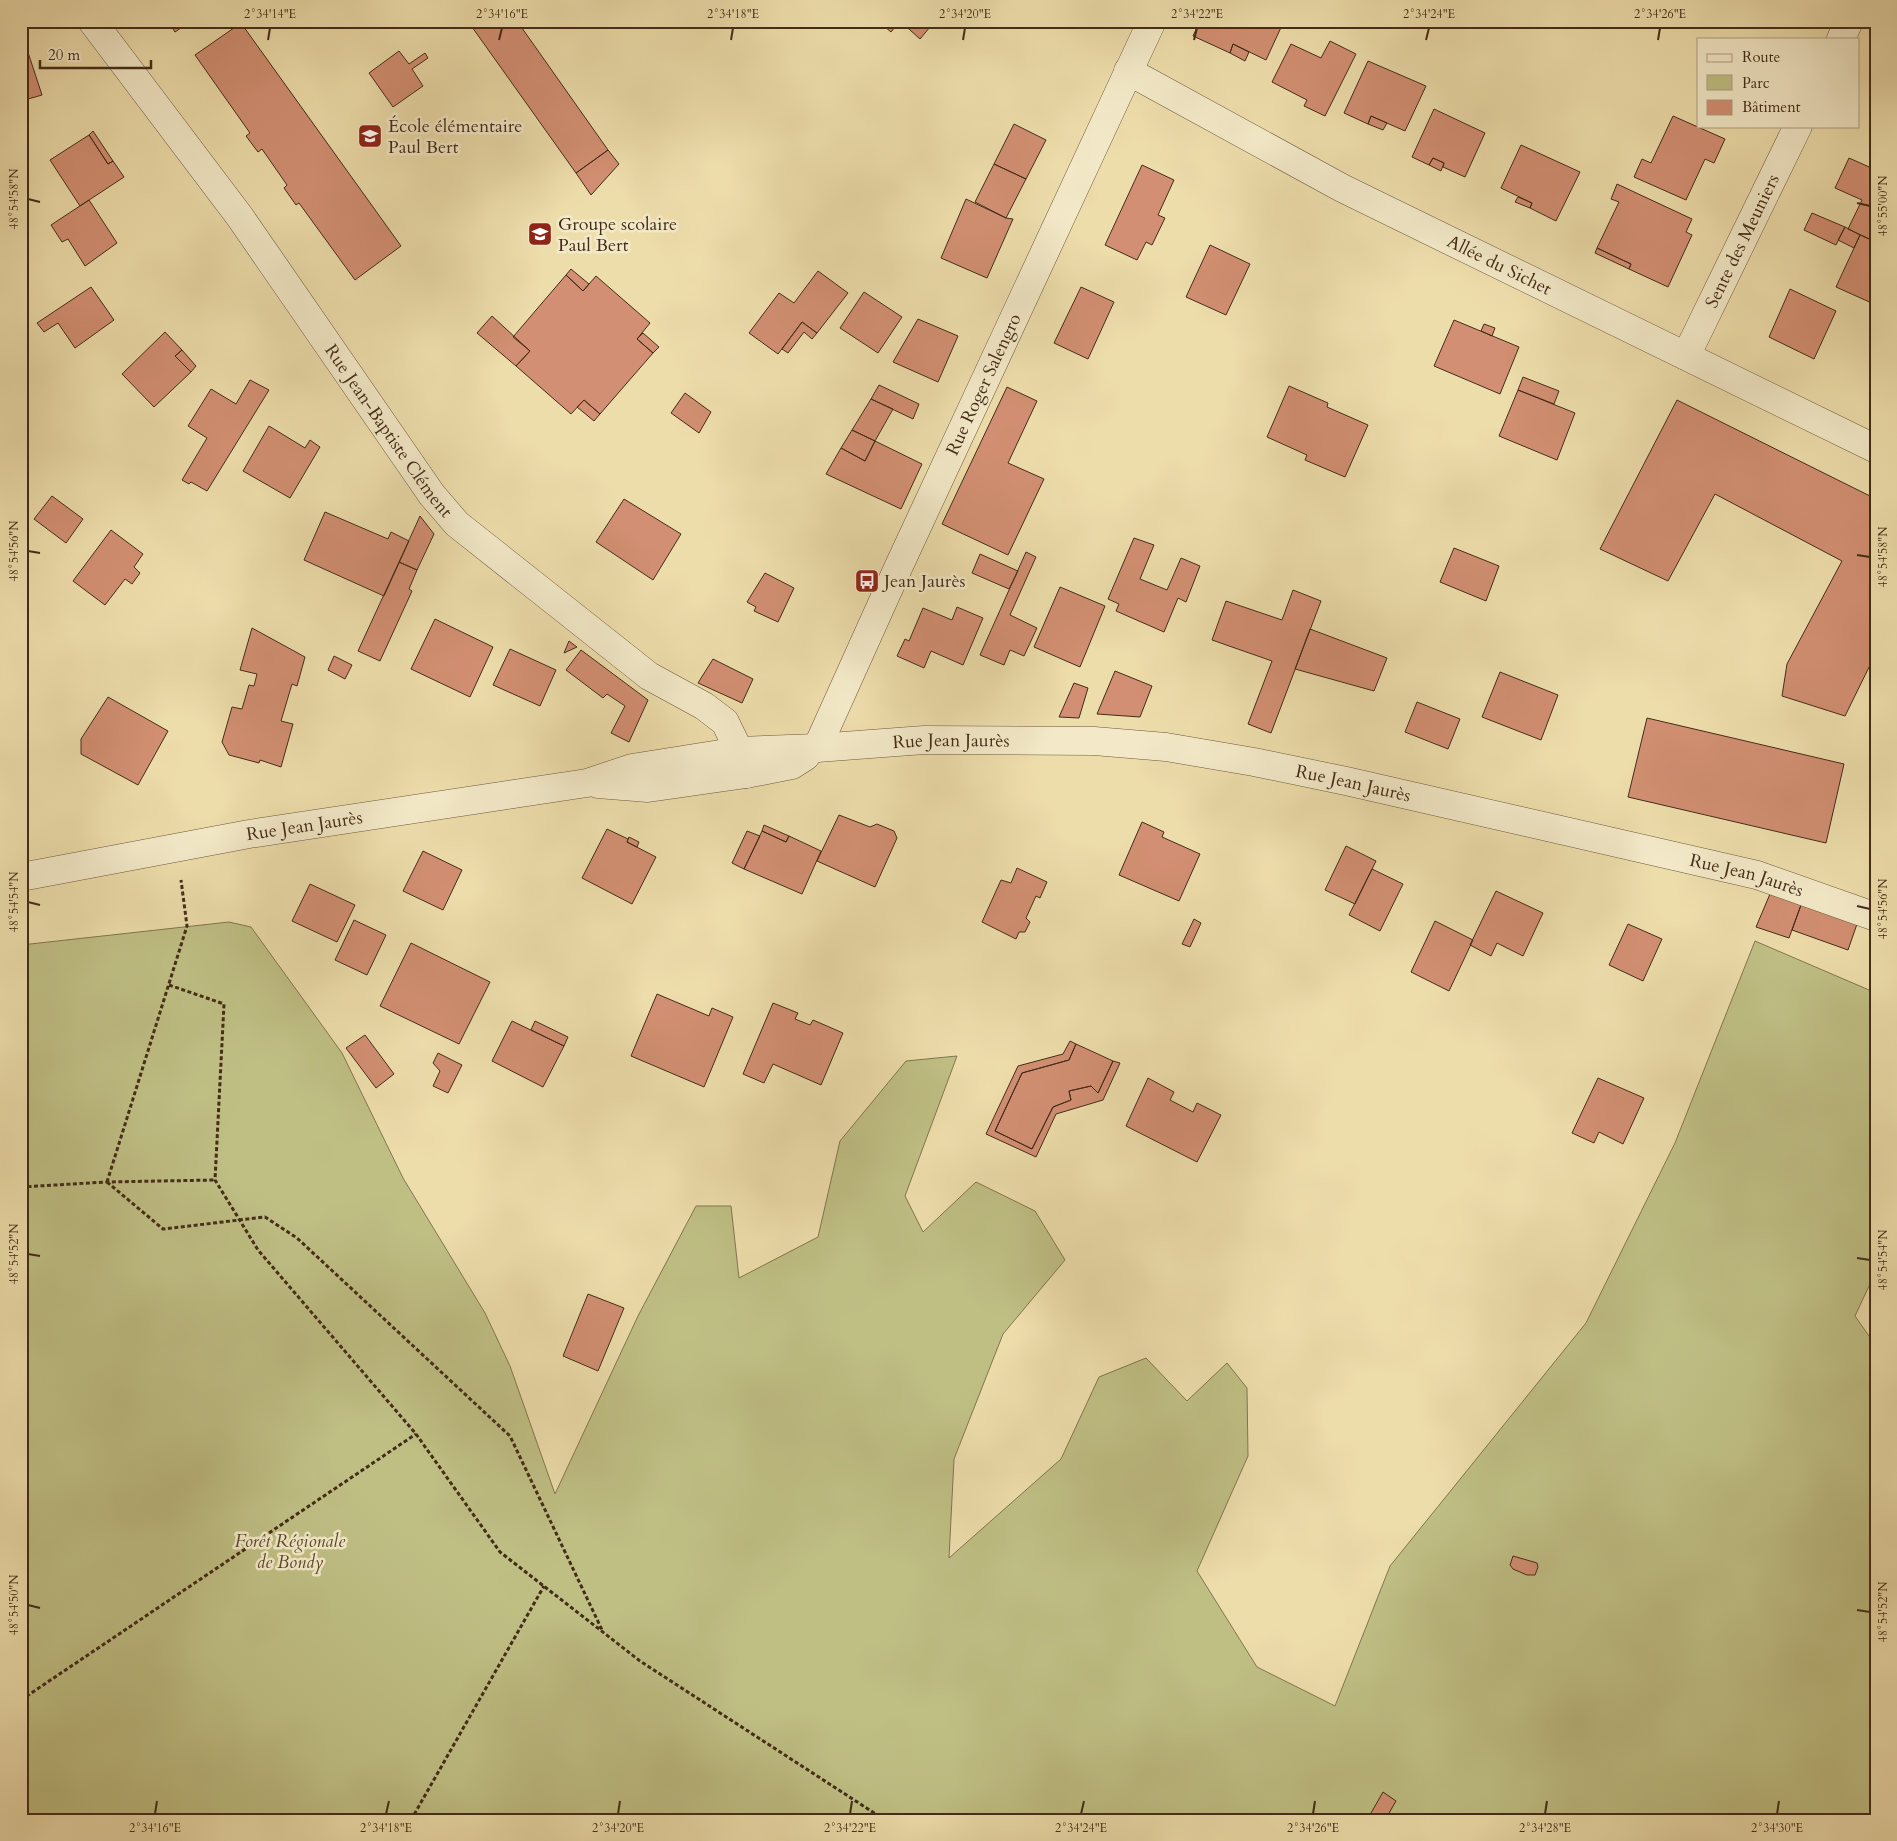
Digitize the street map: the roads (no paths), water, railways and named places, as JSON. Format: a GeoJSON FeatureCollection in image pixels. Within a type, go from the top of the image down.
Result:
{"type":"FeatureCollection","features":[{"type":"Feature","properties":{"kind":"street","name":"Rue Jean-Baptiste Clément"},"geometry":{"type":"LineString","coordinates":[[92,21],[240,217],[432,495],[457,524],[649,676],[704,706],[725,722],[742,762]]}},
{"type":"Feature","properties":{"kind":"street","name":"Rue Roger Salengro"},"geometry":{"type":"LineString","coordinates":[[817,748],[902,559],[1152,21]]}},
{"type":"Feature","properties":{"kind":"street"},"geometry":{"type":"LineString","coordinates":[[1841,38],[1849,21]]}},
{"type":"Feature","properties":{"kind":"street","name":"Allée du Sichet"},"geometry":{"type":"LineString","coordinates":[[1128,72],[1342,188],[1876,448]]}},
{"type":"Feature","properties":{"kind":"street","name":"Sente des Meuniers"},"geometry":{"type":"LineString","coordinates":[[1686,356],[1797,128]]}},
{"type":"Feature","properties":{"kind":"street","name":"Rue Jean Jaurès"},"geometry":{"type":"LineString","coordinates":[[21,878],[248,834],[588,783],[632,768],[742,762],[817,748],[924,740],[1094,741],[1166,747],[1254,762],[1346,782],[1757,875],[1876,916]]}},
{"type":"Feature","properties":{"kind":"place","name":"École élémentaire Paul Bert"},"geometry":{"type":"Point","coordinates":[370,136]}},
{"type":"Feature","properties":{"kind":"place","name":"Groupe scolaire Paul Bert"},"geometry":{"type":"Point","coordinates":[540,234]}},
{"type":"Feature","properties":{"kind":"place","name":"Jean Jaurès"},"geometry":{"type":"Point","coordinates":[867,581]}},
{"type":"Feature","properties":{"kind":"park label","name":"Forêt Régionale de Bondy"},"geometry":{"type":"Point","coordinates":[290,1551]}}]}
